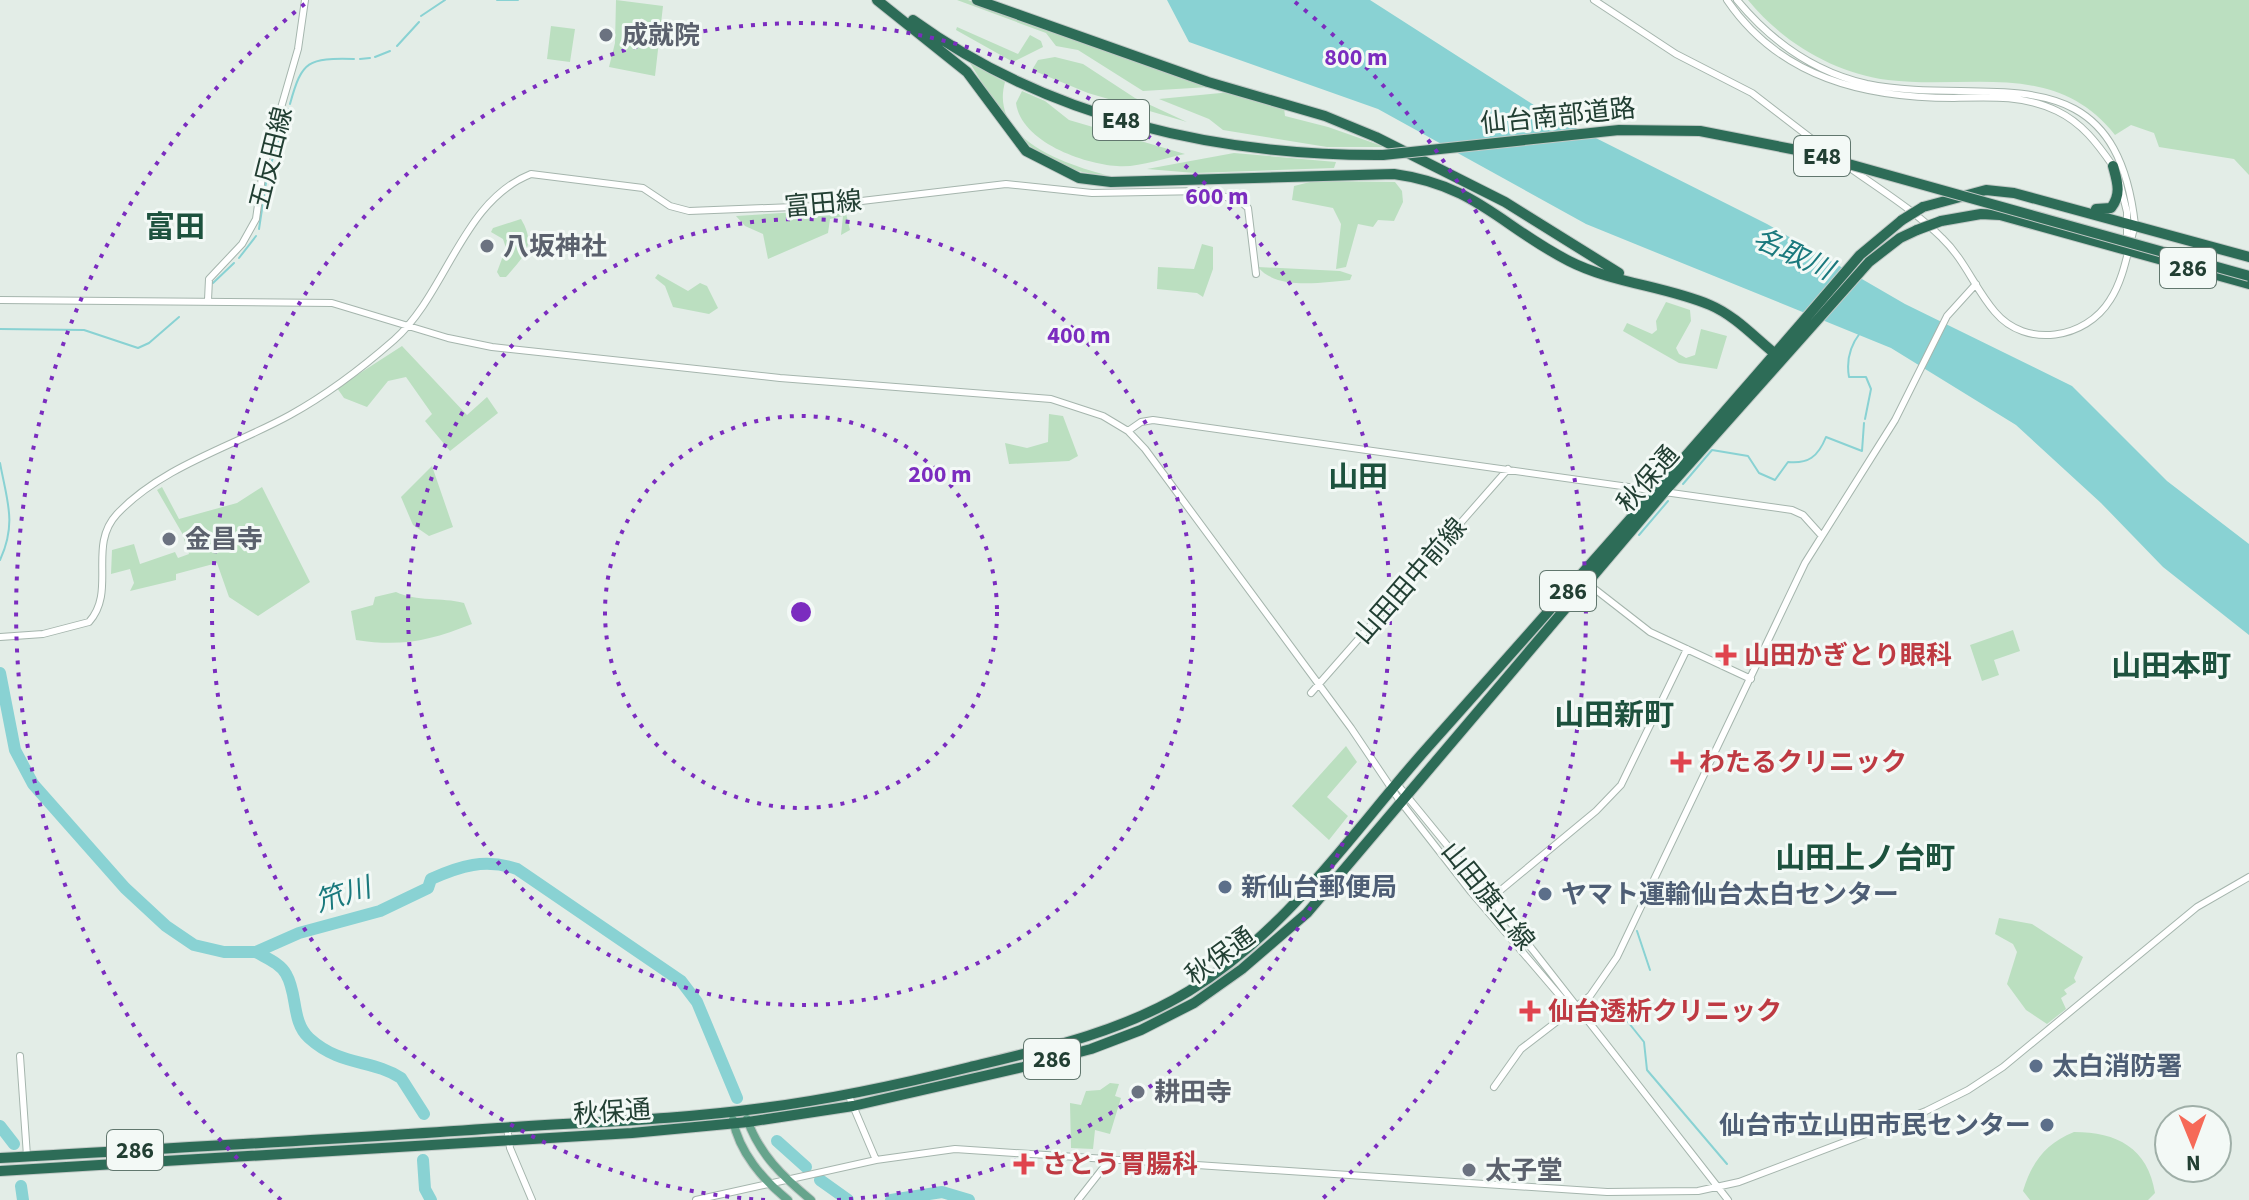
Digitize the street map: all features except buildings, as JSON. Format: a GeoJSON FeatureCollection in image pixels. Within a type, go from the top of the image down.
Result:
{"type":"FeatureCollection","features":[{"type":"Feature","properties":{"kind":"highway"},"geometry":{"type":"LineString","coordinates":[[877,0],[967,72],[1016,142],[1057,170],[1079,178],[1111,182],[1394,174],[1427,179],[1499,214],[1569,261],[1710,305],[1736,321],[1779,357]]}},
{"type":"Feature","properties":{"kind":"highway","name":"仙台南部道路"},"geometry":{"type":"LineString","coordinates":[[886,0],[985,65],[1056,97],[1121,120],[1248,149],[1383,155],[1619,130],[1700,131],[1802,151],[2249,276]]}},
{"type":"Feature","properties":{"kind":"highway"},"geometry":{"type":"LineString","coordinates":[[977,0],[1208,82],[1325,116],[1376,137],[1505,202],[1634,283]]}},
{"type":"Feature","properties":{"kind":"highway"},"geometry":{"type":"LineString","coordinates":[[2043,199],[2104,211],[2111,208],[2118,195],[2113,166]]}},
{"type":"Feature","properties":{"kind":"highway","name":"秋保通"},"geometry":{"type":"LineString","coordinates":[[0,1158],[732,1112],[848,1094],[1088,1037],[1188,992],[1267,932],[1298,901],[1395,787],[1902,220],[1923,207],[1986,190],[2043,199],[2249,257]]}},
{"type":"Feature","properties":{"kind":"highway","name":"秋保通"},"geometry":{"type":"LineString","coordinates":[[1864,259],[1917,230],[1941,221],[1981,214],[2000,215],[2249,284]]}},
{"type":"Feature","properties":{"kind":"highway","name":"秋保通"},"geometry":{"type":"LineString","coordinates":[[0,1171],[734,1124],[853,1106],[1091,1049],[1141,1030],[1194,1003],[1242,969],[1307,913],[1662,490]]}},
{"type":"Feature","properties":{"kind":"main road"},"geometry":{"type":"LineString","coordinates":[[745,1110],[765,1154],[786,1179],[811,1200]]}},
{"type":"Feature","properties":{"kind":"main road"},"geometry":{"type":"LineString","coordinates":[[732,1112],[747,1152],[768,1183],[788,1200]]}},
{"type":"Feature","properties":{"kind":"street","name":"五反田線"},"geometry":{"type":"LineString","coordinates":[[208,300],[209,279],[242,244],[256,219],[263,170],[298,49],[305,0]]}},
{"type":"Feature","properties":{"kind":"street"},"geometry":{"type":"LineString","coordinates":[[1594,0],[1676,54],[1752,93],[1806,132],[1942,238],[1994,311],[2017,329],[2041,335],[2064,333],[2093,320],[2111,300],[2127,251],[2131,224],[2127,180],[2113,150],[2091,123],[2066,105],[2018,91],[1905,89],[1838,75],[1807,61],[1773,38],[1737,0]]}},
{"type":"Feature","properties":{"kind":"street"},"geometry":{"type":"LineString","coordinates":[[1727,0],[1769,46],[1828,81],[1894,96],[1998,97],[2040,104],[2083,128],[2113,166],[2123,190],[2131,224]]}},
{"type":"Feature","properties":{"kind":"street","name":"富田線"},"geometry":{"type":"LineString","coordinates":[[407,324],[446,272],[479,214],[521,178],[531,174],[643,188],[670,206],[689,211],[819,206],[1006,184],[1092,193],[1204,191],[1240,201],[1248,208],[1256,274]]}},
{"type":"Feature","properties":{"kind":"street"},"geometry":{"type":"LineString","coordinates":[[1494,1087],[1521,1049],[1576,1009],[1617,957],[1821,535],[1864,472],[1913,386],[1947,316],[1976,284]]}},
{"type":"Feature","properties":{"kind":"street"},"geometry":{"type":"LineString","coordinates":[[0,300],[332,303],[448,338],[492,347],[780,378],[1051,399],[1087,408],[1128,431],[1141,422],[1153,420],[1792,510],[1803,515],[1821,535]]}},
{"type":"Feature","properties":{"kind":"street"},"geometry":{"type":"LineString","coordinates":[[1,637],[43,634],[89,622],[101,601],[104,533],[128,503],[215,451],[288,416],[332,389],[385,348],[407,324]]}},
{"type":"Feature","properties":{"kind":"street","name":"山田旗立線"},"geometry":{"type":"LineString","coordinates":[[1128,431],[1478,900],[1566,1003],[1576,1009]]}},
{"type":"Feature","properties":{"kind":"street","name":"山田田中前線"},"geometry":{"type":"LineString","coordinates":[[1311,693],[1508,469]]}},
{"type":"Feature","properties":{"kind":"street"},"geometry":{"type":"LineString","coordinates":[[1587,583],[1641,626],[1751,679]]}},
{"type":"Feature","properties":{"kind":"street"},"geometry":{"type":"LineString","coordinates":[[1490,899],[1596,811],[1621,785],[1687,649]]}},
{"type":"Feature","properties":{"kind":"street","name":"山田旗立線"},"geometry":{"type":"LineString","coordinates":[[1403,798],[1490,899],[1728,1200]]}},
{"type":"Feature","properties":{"kind":"street"},"geometry":{"type":"LineString","coordinates":[[696,1200],[876,1160],[955,1149],[1652,1197],[1720,1188],[1926,1111],[1968,1090],[2003,1067],[2197,907],[2249,877]]}},
{"type":"Feature","properties":{"kind":"street"},"geometry":{"type":"LineString","coordinates":[[20,1056],[27,1157]]}},
{"type":"Feature","properties":{"kind":"street"},"geometry":{"type":"LineString","coordinates":[[848,1094],[876,1160]]}},
{"type":"Feature","properties":{"kind":"street"},"geometry":{"type":"LineString","coordinates":[[507,1127],[532,1200]]}},
{"type":"Feature","properties":{"kind":"street"},"geometry":{"type":"LineString","coordinates":[[1078,1200],[1111,1158]]}},
{"type":"Feature","properties":{"kind":"green space"},"geometry":{"type":"Polygon","coordinates":[[[616,0],[663,6],[655,76],[609,67],[615,43],[616,0]]]}},
{"type":"Feature","properties":{"kind":"green space"},"geometry":{"type":"Polygon","coordinates":[[[957,0],[968,0],[1209,87],[1143,91],[1078,50],[1056,46],[1046,33],[957,0]]]}},
{"type":"Feature","properties":{"kind":"green space"},"geometry":{"type":"Polygon","coordinates":[[[1748,0],[2249,0],[2249,175],[2234,159],[2159,147],[2154,133],[2131,125],[2115,135],[2091,111],[2066,96],[2038,87],[2009,83],[1888,80],[1848,70],[1793,42],[1748,0]]]}},
{"type":"Feature","properties":{"kind":"green space"},"geometry":{"type":"Polygon","coordinates":[[[551,26],[575,29],[570,62],[547,59],[551,26]]]}},
{"type":"Feature","properties":{"kind":"green space"},"geometry":{"type":"Polygon","coordinates":[[[957,27],[1018,54],[1030,35],[1041,41],[1043,47],[1013,62],[956,30],[957,27]]]}},
{"type":"Feature","properties":{"kind":"green space"},"geometry":{"type":"Polygon","coordinates":[[[1055,57],[1083,64],[1135,98],[1187,122],[1088,93],[1032,70],[1038,60],[1055,57]]]}},
{"type":"Feature","properties":{"kind":"green space"},"geometry":{"type":"Polygon","coordinates":[[[970,63],[1005,82],[1003,102],[1008,119],[1019,134],[1052,156],[1106,175],[1057,164],[1038,153],[1022,139],[1008,122],[970,63]]]}},
{"type":"Feature","properties":{"kind":"green space"},"geometry":{"type":"Polygon","coordinates":[[[1022,91],[1045,101],[1069,120],[1185,154],[1125,166],[1088,161],[1072,155],[1041,140],[1029,129],[1020,117],[1016,103],[1022,91]]]}},
{"type":"Feature","properties":{"kind":"green space"},"geometry":{"type":"Polygon","coordinates":[[[1231,92],[1284,108],[1285,116],[1385,147],[1327,147],[1223,130],[1209,119],[1159,99],[1231,92]]]}},
{"type":"Feature","properties":{"kind":"green space"},"geometry":{"type":"Polygon","coordinates":[[[1234,153],[1336,162],[1334,168],[1195,173],[1147,169],[1234,153]]]}},
{"type":"Feature","properties":{"kind":"green space"},"geometry":{"type":"Polygon","coordinates":[[[1314,181],[1395,182],[1402,191],[1403,202],[1394,221],[1378,220],[1373,227],[1358,224],[1346,267],[1336,269],[1341,224],[1333,208],[1292,200],[1294,186],[1314,181]]]}},
{"type":"Feature","properties":{"kind":"green space"},"geometry":{"type":"Polygon","coordinates":[[[845,209],[850,230],[841,235],[843,216],[830,219],[828,233],[768,259],[763,234],[745,226],[736,216],[845,209]]]}},
{"type":"Feature","properties":{"kind":"green space"},"geometry":{"type":"Polygon","coordinates":[[[521,219],[528,236],[526,250],[506,277],[500,277],[497,272],[506,248],[503,239],[491,232],[493,228],[521,219]]]}},
{"type":"Feature","properties":{"kind":"green space"},"geometry":{"type":"Polygon","coordinates":[[[1202,244],[1213,247],[1213,269],[1203,297],[1197,293],[1157,289],[1158,267],[1194,269],[1202,244]]]}},
{"type":"Feature","properties":{"kind":"green space"},"geometry":{"type":"Polygon","coordinates":[[[1258,267],[1340,271],[1352,275],[1350,280],[1289,282],[1266,275],[1258,267]]]}},
{"type":"Feature","properties":{"kind":"green space"},"geometry":{"type":"Polygon","coordinates":[[[658,274],[688,291],[700,283],[707,286],[718,308],[709,314],[673,307],[665,286],[655,278],[658,274]]]}},
{"type":"Feature","properties":{"kind":"green space"},"geometry":{"type":"Polygon","coordinates":[[[1666,302],[1690,310],[1691,321],[1676,348],[1686,358],[1695,355],[1701,329],[1727,336],[1717,369],[1679,363],[1623,331],[1627,323],[1652,334],[1657,330],[1656,321],[1666,302]]]}},
{"type":"Feature","properties":{"kind":"green space"},"geometry":{"type":"Polygon","coordinates":[[[402,346],[467,415],[487,397],[498,413],[450,451],[425,421],[432,414],[406,377],[388,381],[367,407],[344,398],[337,388],[402,346]]]}},
{"type":"Feature","properties":{"kind":"green space"},"geometry":{"type":"Polygon","coordinates":[[[1049,414],[1063,416],[1078,456],[1069,461],[1009,464],[1005,443],[1027,448],[1048,442],[1049,414]]]}},
{"type":"Feature","properties":{"kind":"green space"},"geometry":{"type":"Polygon","coordinates":[[[432,466],[453,527],[429,536],[413,525],[401,497],[432,466]]]}},
{"type":"Feature","properties":{"kind":"green space"},"geometry":{"type":"Polygon","coordinates":[[[162,487],[179,519],[237,503],[262,487],[310,582],[258,616],[229,597],[217,563],[176,574],[176,580],[130,591],[134,583],[130,569],[111,574],[112,550],[134,544],[140,564],[175,552],[178,558],[189,554],[182,533],[157,490],[162,487]]]}},
{"type":"Feature","properties":{"kind":"green space"},"geometry":{"type":"Polygon","coordinates":[[[396,592],[464,603],[472,624],[415,641],[387,643],[356,640],[351,611],[373,605],[375,597],[396,592]]]}},
{"type":"Feature","properties":{"kind":"green space"},"geometry":{"type":"Polygon","coordinates":[[[2013,630],[2020,651],[1994,660],[1999,675],[1982,681],[1970,645],[2013,630]]]}},
{"type":"Feature","properties":{"kind":"green space"},"geometry":{"type":"Polygon","coordinates":[[[1346,746],[1357,762],[1327,797],[1348,816],[1329,840],[1292,806],[1346,746]]]}},
{"type":"Feature","properties":{"kind":"green space"},"geometry":{"type":"Polygon","coordinates":[[[1999,918],[2032,924],[2083,957],[2074,978],[2076,982],[2064,990],[2067,994],[2061,998],[2066,1009],[2047,1024],[2026,1010],[2007,984],[2017,952],[2013,944],[1995,934],[1999,918]]]}},
{"type":"Feature","properties":{"kind":"green space"},"geometry":{"type":"Polygon","coordinates":[[[1110,1083],[1119,1084],[1115,1096],[1121,1098],[1110,1134],[1095,1130],[1093,1149],[1071,1148],[1070,1103],[1081,1105],[1086,1091],[1100,1090],[1110,1083]]]}},
{"type":"Feature","properties":{"kind":"green space"},"geometry":{"type":"Polygon","coordinates":[[[2074,1132],[2104,1135],[2128,1146],[2145,1164],[2155,1193],[2148,1200],[2030,1200],[2023,1191],[2035,1163],[2047,1148],[2074,1132]]]}},
{"type":"Feature","properties":{"kind":"water","name":"名取川"},"geometry":{"type":"Polygon","coordinates":[[[1167,0],[1370,0],[1548,114],[1767,224],[1905,304],[2072,386],[2167,481],[2249,544],[2249,635],[2163,567],[2101,503],[2016,425],[1891,348],[1586,224],[1378,109],[1189,42],[1167,0]]]}},
{"type":"Feature","properties":{"kind":"waterway"},"geometry":{"type":"LineString","coordinates":[[421,16],[445,0]]}},
{"type":"Feature","properties":{"kind":"waterway"},"geometry":{"type":"LineString","coordinates":[[497,0],[518,0]]}},
{"type":"Feature","properties":{"kind":"waterway"},"geometry":{"type":"LineString","coordinates":[[397,46],[419,22]]}},
{"type":"Feature","properties":{"kind":"waterway"},"geometry":{"type":"LineString","coordinates":[[375,57],[390,51]]}},
{"type":"Feature","properties":{"kind":"waterway"},"geometry":{"type":"LineString","coordinates":[[360,59],[370,58]]}},
{"type":"Feature","properties":{"kind":"waterway"},"geometry":{"type":"LineString","coordinates":[[290,104],[299,78],[309,65],[326,59],[354,59]]}},
{"type":"Feature","properties":{"kind":"waterway"},"geometry":{"type":"LineString","coordinates":[[259,229],[267,176],[289,109]]}},
{"type":"Feature","properties":{"kind":"waterway"},"geometry":{"type":"LineString","coordinates":[[239,258],[256,236]]}},
{"type":"Feature","properties":{"kind":"waterway"},"geometry":{"type":"LineString","coordinates":[[213,283],[234,263]]}},
{"type":"Feature","properties":{"kind":"waterway"},"geometry":{"type":"LineString","coordinates":[[0,329],[84,330],[138,348],[149,343],[179,317]]}},
{"type":"Feature","properties":{"kind":"waterway"},"geometry":{"type":"LineString","coordinates":[[1860,333],[1850,354],[1848,371],[1849,377],[1866,377],[1871,389],[1865,419]]}},
{"type":"Feature","properties":{"kind":"waterway"},"geometry":{"type":"LineString","coordinates":[[1683,484],[1712,450],[1748,456],[1759,473],[1775,480],[1788,462],[1801,462],[1816,454],[1826,437],[1862,451],[1864,423]]}},
{"type":"Feature","properties":{"kind":"waterway"},"geometry":{"type":"LineString","coordinates":[[0,463],[9,523],[0,560]]}},
{"type":"Feature","properties":{"kind":"waterway"},"geometry":{"type":"LineString","coordinates":[[1639,535],[1668,501]]}},
{"type":"Feature","properties":{"kind":"waterway","name":"笊川"},"geometry":{"type":"LineString","coordinates":[[0,673],[15,750],[33,784],[125,888],[166,926],[194,945],[224,952],[256,952],[299,933],[380,911],[428,888],[431,879],[452,870],[483,864],[517,869],[681,981],[697,1002],[737,1098]]}},
{"type":"Feature","properties":{"kind":"waterway"},"geometry":{"type":"LineString","coordinates":[[1637,931],[1650,970]]}},
{"type":"Feature","properties":{"kind":"waterway"},"geometry":{"type":"LineString","coordinates":[[256,952],[277,964],[286,974],[297,1016],[309,1038],[333,1054],[401,1078],[424,1114]]}},
{"type":"Feature","properties":{"kind":"waterway"},"geometry":{"type":"LineString","coordinates":[[1624,1017],[1644,1042],[1647,1070],[1727,1164]]}},
{"type":"Feature","properties":{"kind":"waterway"},"geometry":{"type":"LineString","coordinates":[[0,1126],[14,1144]]}},
{"type":"Feature","properties":{"kind":"waterway","name":"笊川"},"geometry":{"type":"LineString","coordinates":[[777,1141],[806,1167]]}},
{"type":"Feature","properties":{"kind":"waterway"},"geometry":{"type":"LineString","coordinates":[[423,1160],[425,1189],[431,1200]]}},
{"type":"Feature","properties":{"kind":"waterway","name":"笊川"},"geometry":{"type":"LineString","coordinates":[[820,1180],[848,1200]]}},
{"type":"Feature","properties":{"kind":"waterway"},"geometry":{"type":"LineString","coordinates":[[21,1186],[23,1200]]}},
{"type":"Feature","properties":{"kind":"waterway","name":"笊川"},"geometry":{"type":"LineString","coordinates":[[891,1200],[942,1192],[969,1200]]}},
{"type":"Feature","properties":{"kind":"place","name":"成就院"},"geometry":{"type":"Point","coordinates":[606,35]}},
{"type":"Feature","properties":{"kind":"place","name":"八坂神社"},"geometry":{"type":"Point","coordinates":[487,246]}},
{"type":"Feature","properties":{"kind":"place","name":"金昌寺"},"geometry":{"type":"Point","coordinates":[169,539]}},
{"type":"Feature","properties":{"kind":"place","name":"山田かぎとり眼科"},"geometry":{"type":"Point","coordinates":[1726,655]}},
{"type":"Feature","properties":{"kind":"place","name":"わたるクリニック"},"geometry":{"type":"Point","coordinates":[1681,762]}},
{"type":"Feature","properties":{"kind":"place","name":"新仙台郵便局"},"geometry":{"type":"Point","coordinates":[1225,887]}},
{"type":"Feature","properties":{"kind":"place","name":"ヤマト運輸仙台太白センター"},"geometry":{"type":"Point","coordinates":[1545,894]}},
{"type":"Feature","properties":{"kind":"place","name":"仙台透析クリニック"},"geometry":{"type":"Point","coordinates":[1530,1011]}},
{"type":"Feature","properties":{"kind":"place","name":"太白消防署"},"geometry":{"type":"Point","coordinates":[2036,1066]}},
{"type":"Feature","properties":{"kind":"place","name":"耕田寺"},"geometry":{"type":"Point","coordinates":[1138,1092]}},
{"type":"Feature","properties":{"kind":"place","name":"仙台市立山田市民センター"},"geometry":{"type":"Point","coordinates":[2047,1125]}},
{"type":"Feature","properties":{"kind":"place","name":"さとう胃腸科"},"geometry":{"type":"Point","coordinates":[1024,1164]}},
{"type":"Feature","properties":{"kind":"place","name":"太子堂"},"geometry":{"type":"Point","coordinates":[1469,1170]}},
{"type":"Feature","properties":{"kind":"district","name":"富田"},"geometry":{"type":"Point","coordinates":[175,227]}},
{"type":"Feature","properties":{"kind":"district","name":"山田"},"geometry":{"type":"Point","coordinates":[1358,477]}},
{"type":"Feature","properties":{"kind":"district","name":"山田本町"},"geometry":{"type":"Point","coordinates":[2171,666]}},
{"type":"Feature","properties":{"kind":"district","name":"山田新町"},"geometry":{"type":"Point","coordinates":[1614,715]}},
{"type":"Feature","properties":{"kind":"district","name":"山田上ノ台町"},"geometry":{"type":"Point","coordinates":[1865,858]}}]}
